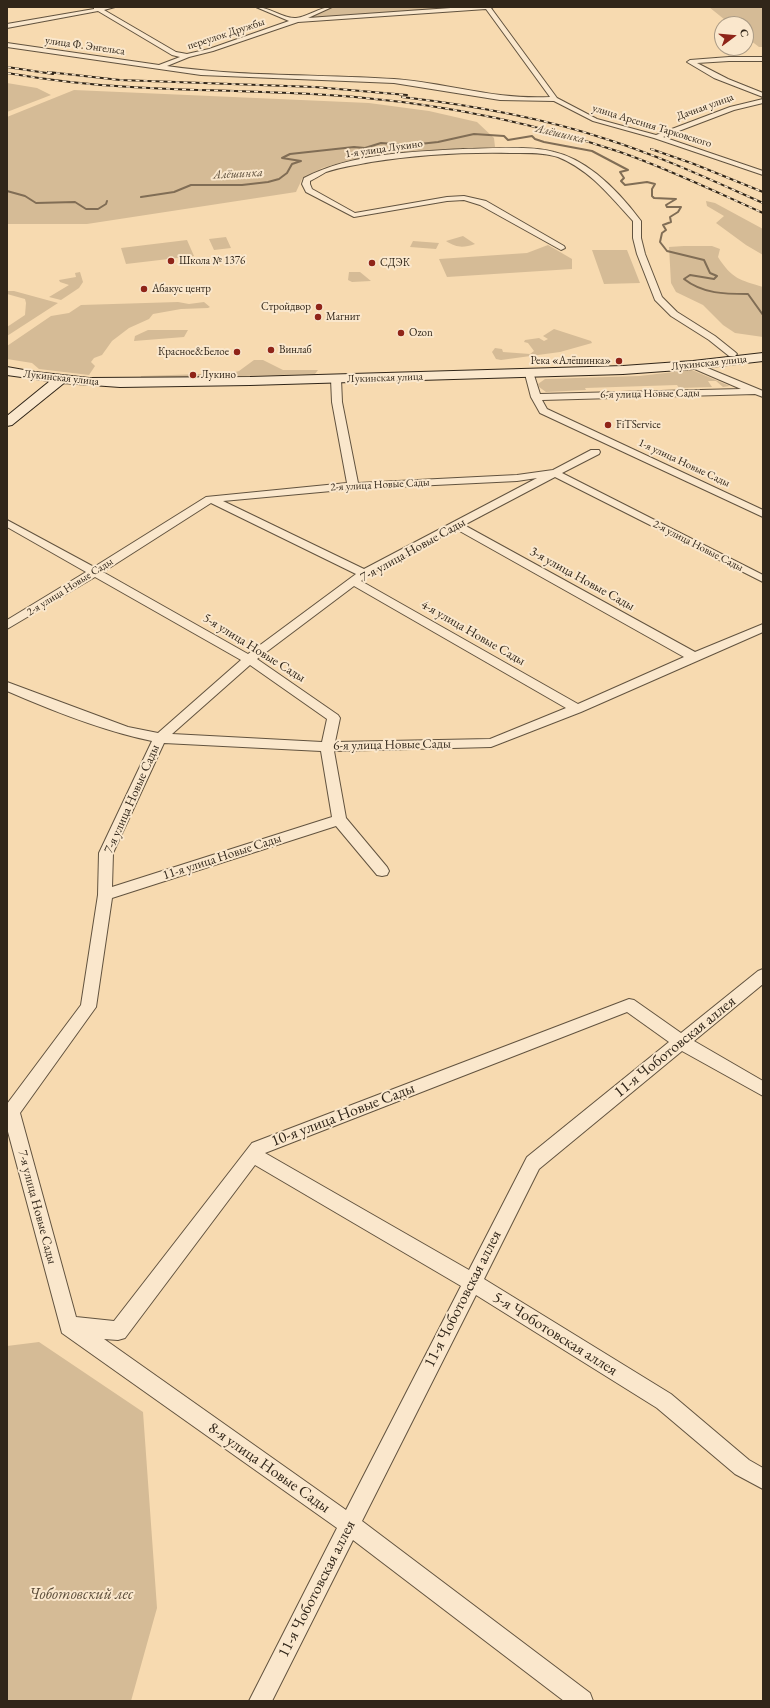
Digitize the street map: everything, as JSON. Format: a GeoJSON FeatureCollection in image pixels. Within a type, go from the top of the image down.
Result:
{"type":"FeatureCollection","features":[{"type":"Feature","properties":{"kind":"main road","name":"Лукинская улица"},"geometry":{"type":"LineString","coordinates":[[7,371],[60,380],[120,383],[336,379],[624,370],[693,365],[726,358],[763,357]]}},
{"type":"Feature","properties":{"kind":"main road"},"geometry":{"type":"LineString","coordinates":[[7,422],[60,380]]}},
{"type":"Feature","properties":{"kind":"street"},"geometry":{"type":"LineString","coordinates":[[7,26],[97,8],[112,7]]}},
{"type":"Feature","properties":{"kind":"street"},"geometry":{"type":"LineString","coordinates":[[259,7],[284,17],[297,20],[490,7]]}},
{"type":"Feature","properties":{"kind":"street"},"geometry":{"type":"LineString","coordinates":[[297,20],[329,7]]}},
{"type":"Feature","properties":{"kind":"street","name":"улица Арсения Тарковского"},"geometry":{"type":"LineString","coordinates":[[487,7],[555,99],[595,120],[656,137],[763,172]]}},
{"type":"Feature","properties":{"kind":"street"},"geometry":{"type":"LineString","coordinates":[[97,8],[174,54],[187,56]]}},
{"type":"Feature","properties":{"kind":"street","name":"переулок Дружбы"},"geometry":{"type":"LineString","coordinates":[[160,67],[187,56],[211,50],[297,20]]}},
{"type":"Feature","properties":{"kind":"street","name":"улица Ф. Энгельса"},"geometry":{"type":"LineString","coordinates":[[7,44],[201,73],[365,81],[394,81],[416,83],[500,98],[528,100],[555,99]]}},
{"type":"Feature","properties":{"kind":"street"},"geometry":{"type":"LineString","coordinates":[[763,59],[690,62],[704,71],[763,95]]}},
{"type":"Feature","properties":{"kind":"street","name":"Дачная улица"},"geometry":{"type":"LineString","coordinates":[[656,137],[732,108],[763,101]]}},
{"type":"Feature","properties":{"kind":"street","name":"1-я улица Лукино"},"geometry":{"type":"LineString","coordinates":[[561,248],[482,202],[464,198],[446,199],[354,215],[309,190],[306,184],[307,180],[319,172],[373,160],[470,151],[501,150],[552,154],[584,166],[601,180],[637,221],[637,238],[641,254],[658,298],[674,314],[712,338],[726,358]]}},
{"type":"Feature","properties":{"kind":"street"},"geometry":{"type":"LineString","coordinates":[[726,358],[721,371],[726,378]]}},
{"type":"Feature","properties":{"kind":"street"},"geometry":{"type":"LineString","coordinates":[[693,365],[760,393]]}},
{"type":"Feature","properties":{"kind":"street","name":"1-я улица Новые Сады"},"geometry":{"type":"LineString","coordinates":[[530,374],[536,397],[543,411],[763,514]]}},
{"type":"Feature","properties":{"kind":"street"},"geometry":{"type":"LineString","coordinates":[[336,379],[337,402],[353,486]]}},
{"type":"Feature","properties":{"kind":"street","name":"6-я улица Новые Сады"},"geometry":{"type":"LineString","coordinates":[[536,397],[760,393]]}},
{"type":"Feature","properties":{"kind":"street","name":"7-я улица Новые Сады"},"geometry":{"type":"LineString","coordinates":[[69,1326],[11,1112],[88,1007],[106,895],[106,853],[160,738],[249,659],[360,578],[456,525],[595,452]]}},
{"type":"Feature","properties":{"kind":"street","name":"2-я улица Новые Сады"},"geometry":{"type":"LineString","coordinates":[[7,625],[95,572],[210,499],[353,486],[517,478],[554,473],[763,579]]}},
{"type":"Feature","properties":{"kind":"street","name":"4-я улица Новые Сады"},"geometry":{"type":"LineString","coordinates":[[210,499],[360,578],[577,709]]}},
{"type":"Feature","properties":{"kind":"street","name":"5-я улица Новые Сады"},"geometry":{"type":"LineString","coordinates":[[7,523],[249,659],[334,718],[327,747],[339,820]]}},
{"type":"Feature","properties":{"kind":"street","name":"3-я улица Новые Сады"},"geometry":{"type":"LineString","coordinates":[[456,525],[694,657]]}},
{"type":"Feature","properties":{"kind":"street","name":"6-я улица Новые Сады"},"geometry":{"type":"LineString","coordinates":[[7,686],[126,730],[160,738],[327,747],[491,743],[577,709],[763,628]]}},
{"type":"Feature","properties":{"kind":"street"},"geometry":{"type":"LineString","coordinates":[[339,820],[382,871]]}},
{"type":"Feature","properties":{"kind":"street","name":"11-я улица Новые Сады"},"geometry":{"type":"LineString","coordinates":[[106,895],[339,820]]}},
{"type":"Feature","properties":{"kind":"street","name":"11-я Чоботовская аллея"},"geometry":{"type":"LineString","coordinates":[[260,1701],[533,1163],[763,975]]}},
{"type":"Feature","properties":{"kind":"street","name":"10-я улица Новые Сады"},"geometry":{"type":"LineString","coordinates":[[69,1326],[118,1331],[258,1148],[629,1005],[681,1042]]}},
{"type":"Feature","properties":{"kind":"street"},"geometry":{"type":"LineString","coordinates":[[681,1042],[763,1088]]}},
{"type":"Feature","properties":{"kind":"street","name":"5-я Чоботовская аллея"},"geometry":{"type":"LineString","coordinates":[[253,1155],[472,1282],[664,1401],[742,1467],[763,1479]]}},
{"type":"Feature","properties":{"kind":"street","name":"8-я улица Новые Сады"},"geometry":{"type":"LineString","coordinates":[[69,1326],[350,1525],[582,1701]]}},
{"type":"Feature","properties":{"kind":"green space"},"geometry":{"type":"Polygon","coordinates":[[[335,7],[476,7],[309,17],[335,7]]]}},
{"type":"Feature","properties":{"kind":"green space"},"geometry":{"type":"Polygon","coordinates":[[[709,7],[763,7],[763,47],[759,47],[754,43],[754,16],[720,16],[709,7]]]}},
{"type":"Feature","properties":{"kind":"green space"},"geometry":{"type":"Polygon","coordinates":[[[7,83],[37,88],[51,95],[7,112],[7,83]]]}},
{"type":"Feature","properties":{"kind":"green space"},"geometry":{"type":"Polygon","coordinates":[[[74,90],[369,103],[429,111],[477,122],[494,138],[495,147],[388,154],[350,160],[322,168],[302,179],[296,192],[87,224],[7,224],[7,117],[74,90]]]}},
{"type":"Feature","properties":{"kind":"green space"},"geometry":{"type":"Polygon","coordinates":[[[706,201],[715,203],[763,229],[763,255],[746,245],[716,223],[724,216],[707,206],[706,201]]]}},
{"type":"Feature","properties":{"kind":"green space"},"geometry":{"type":"Polygon","coordinates":[[[463,236],[475,244],[460,247],[446,241],[463,236]]]}},
{"type":"Feature","properties":{"kind":"green space"},"geometry":{"type":"Polygon","coordinates":[[[226,237],[231,248],[214,250],[209,239],[226,237]]]}},
{"type":"Feature","properties":{"kind":"green space"},"geometry":{"type":"Polygon","coordinates":[[[187,240],[194,256],[126,264],[121,248],[187,240]]]}},
{"type":"Feature","properties":{"kind":"green space"},"geometry":{"type":"Polygon","coordinates":[[[413,241],[439,243],[436,249],[410,247],[413,241]]]}},
{"type":"Feature","properties":{"kind":"green space"},"geometry":{"type":"Polygon","coordinates":[[[548,245],[572,259],[572,269],[447,277],[439,259],[527,253],[548,245]]]}},
{"type":"Feature","properties":{"kind":"green space"},"geometry":{"type":"Polygon","coordinates":[[[712,246],[720,249],[718,257],[732,274],[737,278],[763,287],[763,337],[735,333],[723,325],[703,305],[676,292],[671,283],[669,247],[712,246]]]}},
{"type":"Feature","properties":{"kind":"green space"},"geometry":{"type":"Polygon","coordinates":[[[592,250],[627,250],[640,283],[604,284],[592,250]]]}},
{"type":"Feature","properties":{"kind":"green space"},"geometry":{"type":"Polygon","coordinates":[[[80,272],[83,282],[79,288],[61,300],[49,297],[69,285],[60,282],[59,280],[76,277],[75,273],[80,272]]]}},
{"type":"Feature","properties":{"kind":"green space"},"geometry":{"type":"Polygon","coordinates":[[[349,272],[360,272],[371,281],[352,282],[348,280],[349,272]]]}},
{"type":"Feature","properties":{"kind":"green space"},"geometry":{"type":"Polygon","coordinates":[[[7,291],[14,291],[58,303],[7,336],[7,327],[25,315],[26,303],[25,299],[7,294],[7,291]]]}},
{"type":"Feature","properties":{"kind":"green space"},"geometry":{"type":"Polygon","coordinates":[[[178,302],[189,304],[204,302],[210,307],[181,309],[153,314],[149,319],[129,328],[112,341],[102,355],[94,358],[91,362],[95,366],[89,375],[39,369],[32,363],[7,359],[7,346],[51,316],[69,313],[81,305],[178,302]]]}},
{"type":"Feature","properties":{"kind":"green space"},"geometry":{"type":"Polygon","coordinates":[[[554,329],[591,341],[592,343],[560,352],[501,360],[496,359],[492,352],[495,348],[502,349],[503,352],[530,354],[534,351],[528,343],[524,342],[525,340],[539,338],[544,341],[548,339],[543,336],[554,329]]]}},
{"type":"Feature","properties":{"kind":"green space"},"geometry":{"type":"Polygon","coordinates":[[[148,330],[188,330],[184,337],[134,341],[135,336],[148,330]]]}},
{"type":"Feature","properties":{"kind":"green space"},"geometry":{"type":"Polygon","coordinates":[[[254,360],[263,360],[283,370],[318,370],[315,374],[140,379],[141,376],[232,373],[239,371],[254,360]]]}},
{"type":"Feature","properties":{"kind":"green space"},"geometry":{"type":"Polygon","coordinates":[[[692,370],[730,386],[723,387],[716,381],[708,381],[712,387],[679,388],[677,385],[585,388],[586,390],[546,392],[539,387],[538,384],[545,379],[639,376],[692,370]]]}},
{"type":"Feature","properties":{"kind":"green space","name":"Чоботовский лес"},"geometry":{"type":"Polygon","coordinates":[[[39,1342],[143,1412],[157,1608],[131,1701],[7,1701],[7,1346],[39,1342]]]}},
{"type":"Feature","properties":{"kind":"waterway","name":"Алёшинка"},"geometry":{"type":"LineString","coordinates":[[141,197],[174,192],[191,185],[242,185],[268,182],[279,179],[287,173],[292,164],[301,161],[282,158],[290,154],[354,147],[365,148],[381,143],[410,145],[438,142],[474,134],[504,136],[508,140],[532,136],[535,139],[544,142],[592,151],[628,170],[620,172],[624,178],[621,181],[625,185],[647,182],[655,184],[652,189],[652,196],[654,198],[676,199],[666,205],[667,207],[681,207],[678,212],[670,217],[671,222],[663,225],[666,230],[662,233],[660,242],[667,251],[704,260],[710,273],[717,276],[714,279],[690,275],[684,279],[699,288],[714,292],[748,294],[763,315]]}},
{"type":"Feature","properties":{"kind":"waterway","name":"Алёшинка"},"geometry":{"type":"LineString","coordinates":[[7,191],[25,196],[36,203],[75,202],[86,209],[98,209],[106,204],[107,201]]}},
{"type":"Feature","properties":{"kind":"railway"},"geometry":{"type":"LineString","coordinates":[[7,67],[53,74]]}},
{"type":"Feature","properties":{"kind":"railway"},"geometry":{"type":"LineString","coordinates":[[48,72],[120,80],[315,87],[407,95]]}},
{"type":"Feature","properties":{"kind":"railway"},"geometry":{"type":"LineString","coordinates":[[7,73],[69,82],[115,86],[336,95],[397,101],[462,111],[557,133],[620,152],[674,173],[763,213]]}},
{"type":"Feature","properties":{"kind":"railway"},"geometry":{"type":"LineString","coordinates":[[402,97],[505,113],[581,131],[666,161],[763,203]]}},
{"type":"Feature","properties":{"kind":"railway"},"geometry":{"type":"LineString","coordinates":[[651,149],[694,164],[763,192]]}},
{"type":"Feature","properties":{"kind":"place","name":"Школа № 1376"},"geometry":{"type":"Point","coordinates":[171,261]}},
{"type":"Feature","properties":{"kind":"place","name":"СДЭК"},"geometry":{"type":"Point","coordinates":[372,263]}},
{"type":"Feature","properties":{"kind":"place","name":"Абакус центр"},"geometry":{"type":"Point","coordinates":[144,289]}},
{"type":"Feature","properties":{"kind":"place","name":"Стройдвор"},"geometry":{"type":"Point","coordinates":[319,307]}},
{"type":"Feature","properties":{"kind":"place","name":"Магнит"},"geometry":{"type":"Point","coordinates":[318,317]}},
{"type":"Feature","properties":{"kind":"place","name":"Ozon"},"geometry":{"type":"Point","coordinates":[401,333]}},
{"type":"Feature","properties":{"kind":"place","name":"Винлаб"},"geometry":{"type":"Point","coordinates":[271,350]}},
{"type":"Feature","properties":{"kind":"place","name":"Красное&Белое"},"geometry":{"type":"Point","coordinates":[237,352]}},
{"type":"Feature","properties":{"kind":"place","name":"Река «Алёшинка»"},"geometry":{"type":"Point","coordinates":[619,361]}},
{"type":"Feature","properties":{"kind":"place","name":"Лукино"},"geometry":{"type":"Point","coordinates":[193,375]}},
{"type":"Feature","properties":{"kind":"place","name":"FiTService"},"geometry":{"type":"Point","coordinates":[608,425]}}]}
